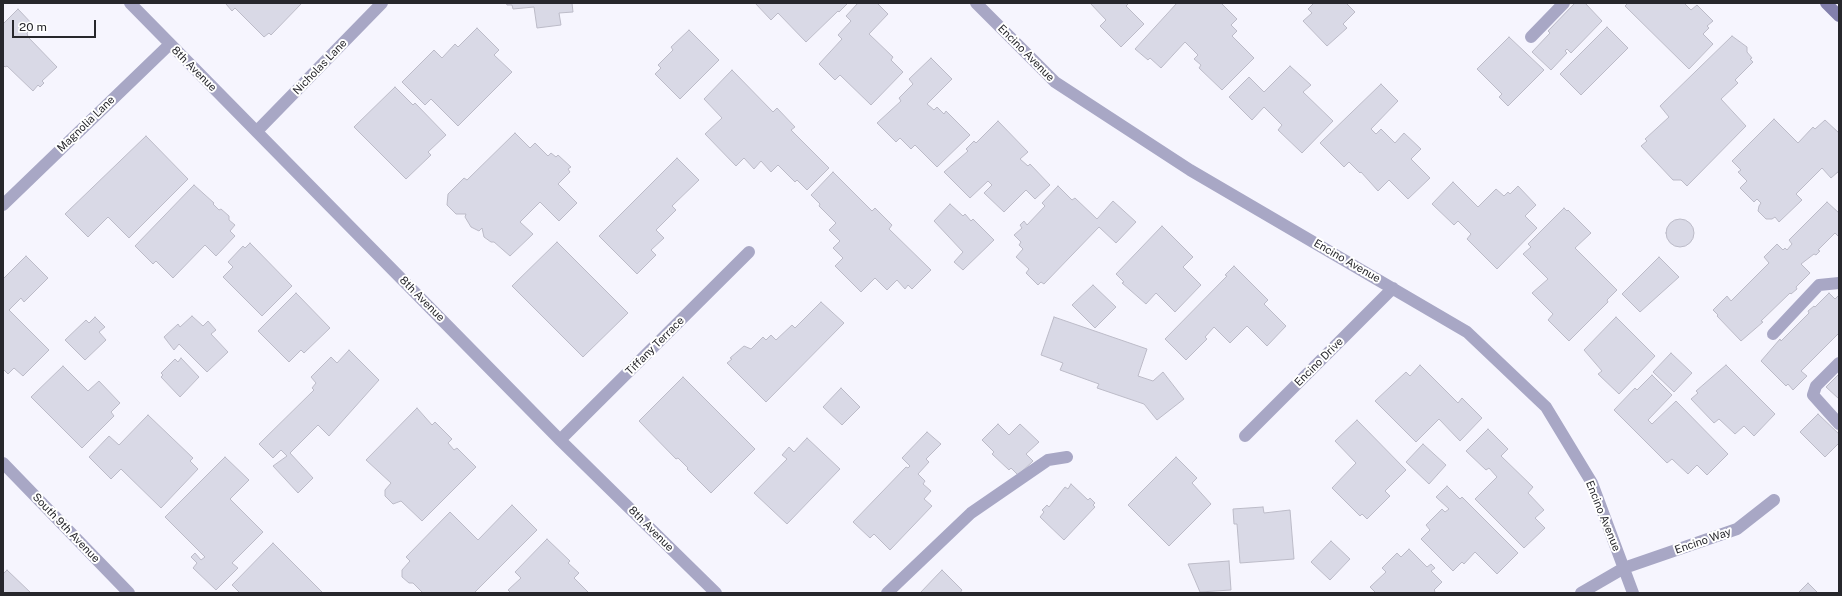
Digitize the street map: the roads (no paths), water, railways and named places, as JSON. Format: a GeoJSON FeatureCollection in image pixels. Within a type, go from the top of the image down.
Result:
{"type":"FeatureCollection","features":[{"type":"Feature","properties":{"kind":"street","name":"8th Avenue"},"geometry":{"type":"LineString","coordinates":[[130,3],[560,440],[716,593]]}},
{"type":"Feature","properties":{"kind":"street","name":"Nicholas Lane"},"geometry":{"type":"LineString","coordinates":[[257,131],[382,3]]}},
{"type":"Feature","properties":{"kind":"street","name":"Encino Avenue"},"geometry":{"type":"LineString","coordinates":[[976,3],[1055,82],[1190,170],[1467,332],[1546,407],[1592,484],[1633,593]]}},
{"type":"Feature","properties":{"kind":"street"},"geometry":{"type":"LineString","coordinates":[[1531,37],[1564,3]]}},
{"type":"Feature","properties":{"kind":"street"},"geometry":{"type":"LineString","coordinates":[[1826,3],[1839,16]]}},
{"type":"Feature","properties":{"kind":"street","name":"Magnolia Lane"},"geometry":{"type":"LineString","coordinates":[[3,205],[170,44]]}},
{"type":"Feature","properties":{"kind":"street","name":"Tiffany Terrace"},"geometry":{"type":"LineString","coordinates":[[560,440],[749,252]]}},
{"type":"Feature","properties":{"kind":"street"},"geometry":{"type":"LineString","coordinates":[[1773,334],[1819,285],[1839,283]]}},
{"type":"Feature","properties":{"kind":"street","name":"Encino Drive"},"geometry":{"type":"LineString","coordinates":[[1245,436],[1393,288]]}},
{"type":"Feature","properties":{"kind":"street"},"geometry":{"type":"LineString","coordinates":[[1839,363],[1816,386],[1813,395],[1839,424]]}},
{"type":"Feature","properties":{"kind":"street"},"geometry":{"type":"LineString","coordinates":[[887,593],[971,513],[1048,460],[1067,457]]}},
{"type":"Feature","properties":{"kind":"street","name":"South 9th Avenue"},"geometry":{"type":"LineString","coordinates":[[3,463],[129,593]]}},
{"type":"Feature","properties":{"kind":"street","name":"Encino Way"},"geometry":{"type":"LineString","coordinates":[[1581,593],[1624,568],[1737,529],[1774,500]]}}]}
